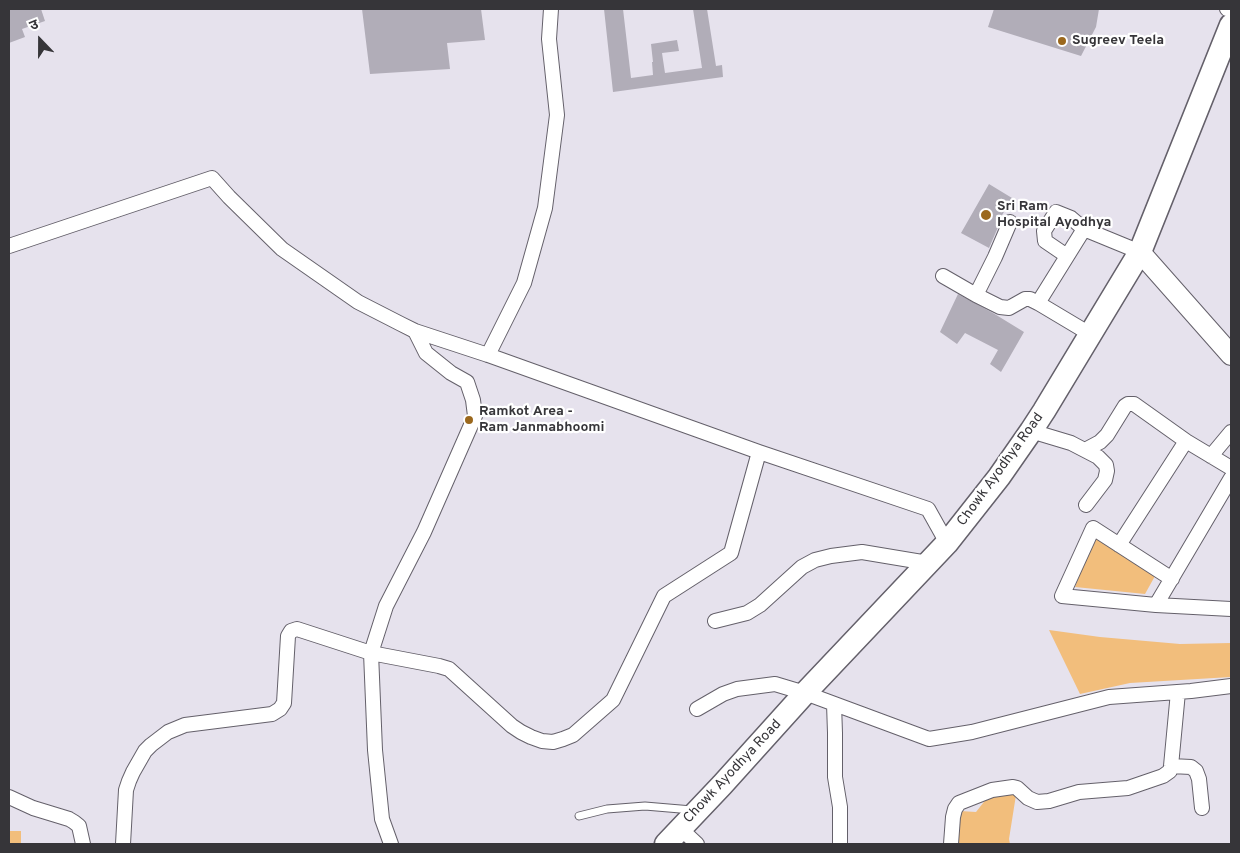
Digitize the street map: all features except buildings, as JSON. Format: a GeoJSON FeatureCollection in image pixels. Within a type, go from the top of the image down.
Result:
{"type":"FeatureCollection","features":[{"type":"Feature","properties":{"kind":"main road","name":"Chowk Ayodhya Road"},"geometry":{"type":"LineString","coordinates":[[684,840],[698,810],[819,698],[928,563],[947,543],[999,477],[1037,433],[1044,411],[1090,334],[1143,255],[1231,25]]}},
{"type":"Feature","properties":{"kind":"main road"},"geometry":{"type":"LineString","coordinates":[[684,840],[819,698],[934,570],[1037,433],[1143,255],[1231,60]]}},
{"type":"Feature","properties":{"kind":"street"},"geometry":{"type":"LineString","coordinates":[[488,355],[524,283],[545,208],[557,116],[549,39],[551,9]]}},
{"type":"Feature","properties":{"kind":"street"},"geometry":{"type":"LineString","coordinates":[[1227,9],[1231,10]]}},
{"type":"Feature","properties":{"kind":"street"},"geometry":{"type":"LineString","coordinates":[[9,246],[212,178],[282,250],[358,302],[415,331],[928,509],[947,543]]}},
{"type":"Feature","properties":{"kind":"street"},"geometry":{"type":"LineString","coordinates":[[1067,256],[1045,241],[1044,231],[1056,212],[1071,218],[1084,229],[1143,255],[1231,355]]}},
{"type":"Feature","properties":{"kind":"street"},"geometry":{"type":"LineString","coordinates":[[976,295],[1010,222]]}},
{"type":"Feature","properties":{"kind":"street"},"geometry":{"type":"LineString","coordinates":[[1038,303],[1084,229]]}},
{"type":"Feature","properties":{"kind":"street"},"geometry":{"type":"LineString","coordinates":[[944,276],[976,295],[1006,308],[1030,299],[1090,334]]}},
{"type":"Feature","properties":{"kind":"street"},"geometry":{"type":"LineString","coordinates":[[391,844],[382,819],[375,750],[371,653],[386,606],[424,532],[475,416],[473,400],[467,382],[450,373],[426,353],[415,331]]}},
{"type":"Feature","properties":{"kind":"street"},"geometry":{"type":"LineString","coordinates":[[1085,450],[1100,442],[1107,435],[1125,406],[1134,404],[1186,441],[1231,468]]}},
{"type":"Feature","properties":{"kind":"street"},"geometry":{"type":"LineString","coordinates":[[1211,456],[1231,432]]}},
{"type":"Feature","properties":{"kind":"street"},"geometry":{"type":"LineString","coordinates":[[1037,433],[1070,443],[1098,457],[1106,465],[1105,480],[1086,505]]}},
{"type":"Feature","properties":{"kind":"street"},"geometry":{"type":"LineString","coordinates":[[1119,545],[1186,441]]}},
{"type":"Feature","properties":{"kind":"street"},"geometry":{"type":"LineString","coordinates":[[123,844],[128,781],[151,744],[168,732],[185,725],[272,714],[280,709],[284,703],[288,636],[291,631],[297,629],[371,653],[448,669],[512,726],[531,738],[553,742],[573,735],[613,700],[664,596],[731,553],[760,452]]}},
{"type":"Feature","properties":{"kind":"street"},"geometry":{"type":"LineString","coordinates":[[1156,605],[1231,478]]}},
{"type":"Feature","properties":{"kind":"street"},"geometry":{"type":"LineString","coordinates":[[1172,580],[1094,528],[1062,596],[1156,605],[1231,609]]}},
{"type":"Feature","properties":{"kind":"street"},"geometry":{"type":"LineString","coordinates":[[715,621],[747,613],[760,605],[802,567],[815,560],[862,552],[928,563]]}},
{"type":"Feature","properties":{"kind":"street"},"geometry":{"type":"LineString","coordinates":[[697,709],[723,694],[737,689],[775,684],[819,698],[928,739],[972,732],[1109,697],[1231,686]]}},
{"type":"Feature","properties":{"kind":"street"},"geometry":{"type":"LineString","coordinates":[[951,844],[952,817],[959,803],[992,790],[1013,787],[1037,802],[1049,802],[1079,792],[1128,788],[1163,776],[1170,770],[1171,766],[1178,692]]}},
{"type":"Feature","properties":{"kind":"street"},"geometry":{"type":"LineString","coordinates":[[819,698],[835,733],[835,777],[840,807],[840,844]]}},
{"type":"Feature","properties":{"kind":"street"},"geometry":{"type":"LineString","coordinates":[[1171,766],[1191,768],[1196,771],[1199,779],[1202,808]]}},
{"type":"Feature","properties":{"kind":"street"},"geometry":{"type":"LineString","coordinates":[[9,797],[33,808],[74,822],[79,826],[83,844]]}},
{"type":"Feature","properties":{"kind":"lane"},"geometry":{"type":"LineString","coordinates":[[579,816],[606,809],[645,806],[698,810]]}},
{"type":"Feature","properties":{"kind":"shaded area"},"geometry":{"type":"Polygon","coordinates":[[[1095,534],[1155,576],[1145,594],[1075,587],[1095,534]]]}},
{"type":"Feature","properties":{"kind":"shaded area"},"geometry":{"type":"Polygon","coordinates":[[[1049,630],[1100,637],[1180,644],[1231,643],[1231,677],[1130,683],[1080,694],[1049,630]]]}},
{"type":"Feature","properties":{"kind":"shaded area"},"geometry":{"type":"Polygon","coordinates":[[[1009,792],[1016,795],[1009,839],[1010,844],[957,844],[960,811],[976,812],[987,798],[1009,792]]]}},
{"type":"Feature","properties":{"kind":"shaded area"},"geometry":{"type":"Polygon","coordinates":[[[9,831],[21,831],[21,844],[9,844],[9,831]]]}},
{"type":"Feature","properties":{"kind":"place","name":"Sugreev Teela"},"geometry":{"type":"Point","coordinates":[1062,41]}},
{"type":"Feature","properties":{"kind":"place","name":"Sri Ram Hospital Ayodhya"},"geometry":{"type":"Point","coordinates":[986,215]}},
{"type":"Feature","properties":{"kind":"place","name":"Ramkot Area - Ram Janmabhoomi"},"geometry":{"type":"Point","coordinates":[469,420]}}]}
